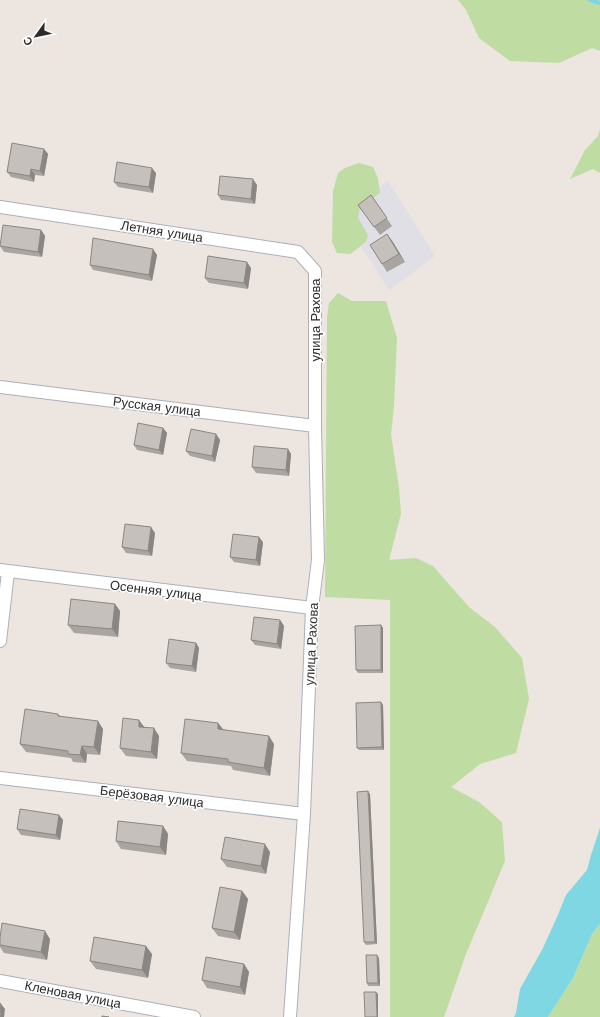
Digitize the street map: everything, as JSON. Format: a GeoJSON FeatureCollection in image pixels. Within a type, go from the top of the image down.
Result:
{"type":"FeatureCollection","features":[{"type":"Feature","properties":{"kind":"street","name":"Летняя улица"},"geometry":{"type":"LineString","coordinates":[[0,207],[298,252],[315,271]]}},
{"type":"Feature","properties":{"kind":"street","name":"улица Рахова"},"geometry":{"type":"LineString","coordinates":[[290,1017],[304,814],[312,608],[318,560],[315,426],[315,271]]}},
{"type":"Feature","properties":{"kind":"street","name":"Русская улица"},"geometry":{"type":"LineString","coordinates":[[0,386],[315,426]]}},
{"type":"Feature","properties":{"kind":"street","name":"Осенняя улица"},"geometry":{"type":"LineString","coordinates":[[4,571],[312,608]]}},
{"type":"Feature","properties":{"kind":"street"},"geometry":{"type":"LineString","coordinates":[[0,641],[4,571]]}},
{"type":"Feature","properties":{"kind":"street","name":"Берёзовая улица"},"geometry":{"type":"LineString","coordinates":[[0,778],[304,814]]}},
{"type":"Feature","properties":{"kind":"street","name":"Кленовая улица"},"geometry":{"type":"LineString","coordinates":[[0,981],[194,1017]]}},
{"type":"Feature","properties":{"kind":"shaded area"},"geometry":{"type":"Polygon","coordinates":[[[388,181],[435,256],[389,290],[341,215],[388,181]]]}},
{"type":"Feature","properties":{"kind":"green space"},"geometry":{"type":"Polygon","coordinates":[[[458,0],[600,0],[600,51],[592,48],[559,63],[510,61],[479,38],[466,10],[458,0]]]}},
{"type":"Feature","properties":{"kind":"green space"},"geometry":{"type":"Polygon","coordinates":[[[600,129],[600,173],[593,169],[570,179],[585,150],[598,136],[600,129]]]}},
{"type":"Feature","properties":{"kind":"green space"},"geometry":{"type":"Polygon","coordinates":[[[359,163],[373,167],[378,178],[380,193],[360,208],[358,218],[368,235],[366,242],[350,254],[337,253],[332,242],[333,191],[338,173],[345,168],[359,163]]]}},
{"type":"Feature","properties":{"kind":"green space"},"geometry":{"type":"Polygon","coordinates":[[[338,293],[352,301],[386,301],[397,338],[394,406],[391,434],[399,488],[401,514],[389,560],[416,558],[433,566],[470,608],[495,627],[522,658],[529,699],[516,753],[480,764],[451,787],[479,802],[502,822],[505,861],[466,954],[444,1017],[390,1017],[390,600],[325,597],[327,318],[329,303],[338,293]]]}},
{"type":"Feature","properties":{"kind":"green space"},"geometry":{"type":"Polygon","coordinates":[[[600,924],[600,1017],[548,1017],[573,978],[592,934],[600,924]]]}},
{"type":"Feature","properties":{"kind":"water"},"geometry":{"type":"Polygon","coordinates":[[[600,828],[600,924],[592,934],[573,978],[548,1017],[514,1017],[520,989],[543,948],[566,895],[587,870],[600,828]]]}},
{"type":"Feature","properties":{"kind":"building"},"geometry":{"type":"Polygon","coordinates":[[[12,143],[44,149],[40,171],[31,169],[30,176],[7,172],[12,143]]]}},
{"type":"Feature","properties":{"kind":"building"},"geometry":{"type":"Polygon","coordinates":[[[117,162],[152,168],[149,187],[114,182],[117,162]]]}},
{"type":"Feature","properties":{"kind":"building"},"geometry":{"type":"Polygon","coordinates":[[[220,176],[253,179],[251,199],[218,195],[220,176]]]}},
{"type":"Feature","properties":{"kind":"building"},"geometry":{"type":"Polygon","coordinates":[[[371,195],[387,218],[374,227],[358,205],[371,195]]]}},
{"type":"Feature","properties":{"kind":"building"},"geometry":{"type":"Polygon","coordinates":[[[3,225],[41,230],[38,252],[0,246],[3,225]]]}},
{"type":"Feature","properties":{"kind":"building"},"geometry":{"type":"Polygon","coordinates":[[[387,234],[399,254],[382,264],[370,245],[387,234]]]}},
{"type":"Feature","properties":{"kind":"building"},"geometry":{"type":"Polygon","coordinates":[[[93,238],[153,249],[149,275],[90,265],[93,238]]]}},
{"type":"Feature","properties":{"kind":"building"},"geometry":{"type":"Polygon","coordinates":[[[208,256],[247,262],[244,283],[205,278],[208,256]]]}},
{"type":"Feature","properties":{"kind":"building"},"geometry":{"type":"Polygon","coordinates":[[[138,423],[163,428],[159,450],[134,445],[138,423]]]}},
{"type":"Feature","properties":{"kind":"building"},"geometry":{"type":"Polygon","coordinates":[[[191,429],[216,434],[212,456],[186,451],[191,429]]]}},
{"type":"Feature","properties":{"kind":"building"},"geometry":{"type":"Polygon","coordinates":[[[254,446],[288,449],[286,470],[252,467],[254,446]]]}},
{"type":"Feature","properties":{"kind":"building"},"geometry":{"type":"Polygon","coordinates":[[[125,524],[151,527],[148,551],[122,547],[125,524]]]}},
{"type":"Feature","properties":{"kind":"building"},"geometry":{"type":"Polygon","coordinates":[[[233,534],[259,537],[256,560],[230,557],[233,534]]]}},
{"type":"Feature","properties":{"kind":"building"},"geometry":{"type":"Polygon","coordinates":[[[71,599],[115,604],[112,629],[68,625],[71,599]]]}},
{"type":"Feature","properties":{"kind":"building"},"geometry":{"type":"Polygon","coordinates":[[[254,617],[280,620],[277,644],[251,640],[254,617]]]}},
{"type":"Feature","properties":{"kind":"building"},"geometry":{"type":"Polygon","coordinates":[[[381,625],[381,670],[356,670],[355,626],[381,625]]]}},
{"type":"Feature","properties":{"kind":"building"},"geometry":{"type":"Polygon","coordinates":[[[169,639],[196,643],[192,666],[166,663],[169,639]]]}},
{"type":"Feature","properties":{"kind":"building"},"geometry":{"type":"Polygon","coordinates":[[[381,702],[382,747],[357,748],[356,703],[381,702]]]}},
{"type":"Feature","properties":{"kind":"building"},"geometry":{"type":"Polygon","coordinates":[[[25,709],[58,714],[58,716],[98,721],[94,747],[82,746],[80,755],[68,754],[68,751],[20,744],[25,709]]]}},
{"type":"Feature","properties":{"kind":"building"},"geometry":{"type":"Polygon","coordinates":[[[123,718],[139,720],[139,727],[154,728],[151,752],[120,748],[123,718]]]}},
{"type":"Feature","properties":{"kind":"building"},"geometry":{"type":"Polygon","coordinates":[[[185,719],[218,723],[218,729],[269,736],[264,768],[228,762],[228,759],[181,753],[185,719]]]}},
{"type":"Feature","properties":{"kind":"building"},"geometry":{"type":"Polygon","coordinates":[[[368,791],[375,942],[364,942],[357,792],[368,791]]]}},
{"type":"Feature","properties":{"kind":"building"},"geometry":{"type":"Polygon","coordinates":[[[20,809],[59,815],[56,835],[17,829],[20,809]]]}},
{"type":"Feature","properties":{"kind":"building"},"geometry":{"type":"Polygon","coordinates":[[[118,821],[163,826],[160,847],[116,841],[118,821]]]}},
{"type":"Feature","properties":{"kind":"building"},"geometry":{"type":"Polygon","coordinates":[[[225,837],[265,844],[261,866],[221,859],[225,837]]]}},
{"type":"Feature","properties":{"kind":"building"},"geometry":{"type":"Polygon","coordinates":[[[220,887],[242,891],[234,932],[212,928],[220,887]]]}},
{"type":"Feature","properties":{"kind":"building"},"geometry":{"type":"Polygon","coordinates":[[[2,923],[45,931],[41,952],[0,945],[2,923]]]}},
{"type":"Feature","properties":{"kind":"building"},"geometry":{"type":"Polygon","coordinates":[[[94,937],[146,946],[142,970],[90,961],[94,937]]]}},
{"type":"Feature","properties":{"kind":"building"},"geometry":{"type":"Polygon","coordinates":[[[366,955],[377,955],[378,983],[367,983],[366,955]]]}},
{"type":"Feature","properties":{"kind":"building"},"geometry":{"type":"Polygon","coordinates":[[[206,957],[244,964],[240,987],[202,980],[206,957]]]}},
{"type":"Feature","properties":{"kind":"building"},"geometry":{"type":"Polygon","coordinates":[[[364,992],[376,992],[377,1017],[365,1017],[364,992]]]}},
{"type":"Feature","properties":{"kind":"waterway"},"geometry":{"type":"LineString","coordinates":[[590,0],[600,3]]}}]}
